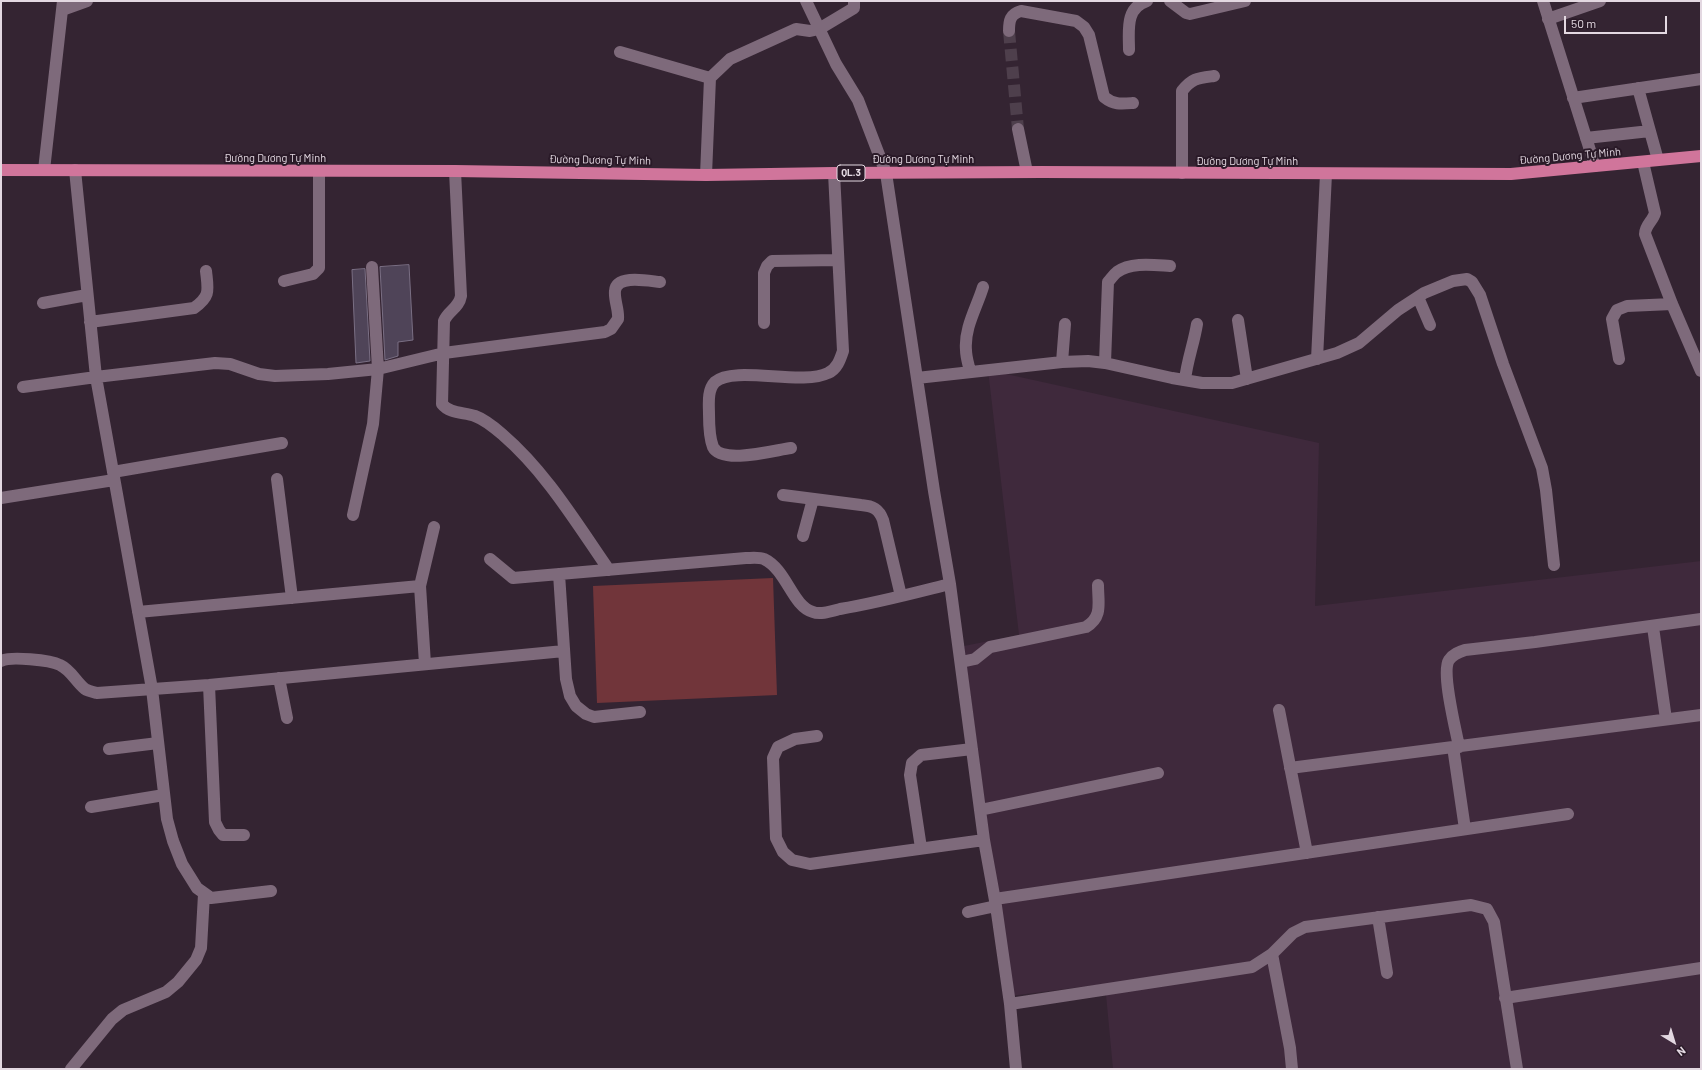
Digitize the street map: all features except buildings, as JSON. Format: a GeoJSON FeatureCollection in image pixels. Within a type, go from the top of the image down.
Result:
{"type":"FeatureCollection","features":[{"type":"Feature","properties":{"kind":"highway","name":"Đường Dương Tự Minh"},"geometry":{"type":"LineString","coordinates":[[1,170],[455,171],[706,175],[834,172],[1511,174],[1701,156]]}},
{"type":"Feature","properties":{"kind":"street"},"geometry":{"type":"LineString","coordinates":[[44,170],[62,6],[87,1]]}},
{"type":"Feature","properties":{"kind":"street"},"geometry":{"type":"LineString","coordinates":[[806,1],[836,64],[858,100],[886,172],[934,491],[950,584],[984,840],[1010,1004],[1016,1069]]}},
{"type":"Feature","properties":{"kind":"street"},"geometry":{"type":"LineString","coordinates":[[706,175],[710,78],[730,59],[796,29],[810,31],[819,29],[854,8],[854,1]]}},
{"type":"Feature","properties":{"kind":"street"},"geometry":{"type":"LineString","coordinates":[[1128,50],[1131,13],[1134,8],[1147,1]]}},
{"type":"Feature","properties":{"kind":"street"},"geometry":{"type":"LineString","coordinates":[[1170,1],[1186,13],[1190,14],[1245,1]]}},
{"type":"Feature","properties":{"kind":"street"},"geometry":{"type":"LineString","coordinates":[[1543,1],[1595,166]]}},
{"type":"Feature","properties":{"kind":"street"},"geometry":{"type":"LineString","coordinates":[[1548,20],[1600,1]]}},
{"type":"Feature","properties":{"kind":"street"},"geometry":{"type":"LineString","coordinates":[[1009,31],[1009,22],[1014,12],[1021,11],[1076,21],[1084,27],[1089,35],[1104,97],[1111,102],[1119,104],[1133,103]]}},
{"type":"Feature","properties":{"kind":"street"},"geometry":{"type":"LineString","coordinates":[[620,52],[710,78]]}},
{"type":"Feature","properties":{"kind":"street"},"geometry":{"type":"LineString","coordinates":[[1182,174],[1182,91],[1189,83],[1197,78],[1214,76]]}},
{"type":"Feature","properties":{"kind":"street"},"geometry":{"type":"LineString","coordinates":[[1573,98],[1701,79]]}},
{"type":"Feature","properties":{"kind":"street"},"geometry":{"type":"LineString","coordinates":[[1638,88],[1658,160]]}},
{"type":"Feature","properties":{"kind":"street"},"geometry":{"type":"LineString","coordinates":[[1018,129],[1026,172]]}},
{"type":"Feature","properties":{"kind":"street"},"geometry":{"type":"LineString","coordinates":[[1586,138],[1650,131]]}},
{"type":"Feature","properties":{"kind":"street"},"geometry":{"type":"LineString","coordinates":[[1643,162],[1655,213],[1654,218],[1645,229],[1645,234],[1672,304],[1701,371]]}},
{"type":"Feature","properties":{"kind":"street"},"geometry":{"type":"LineString","coordinates":[[74,170],[96,377],[152,689],[164,795],[172,841],[182,864],[197,888],[211,898],[271,891]]}},
{"type":"Feature","properties":{"kind":"street"},"geometry":{"type":"LineString","coordinates":[[284,281],[313,274],[319,268],[319,171]]}},
{"type":"Feature","properties":{"kind":"street"},"geometry":{"type":"LineString","coordinates":[[455,171],[461,296],[458,306],[445,317],[444,321],[442,404],[448,410],[474,416],[482,420],[503,435],[521,452],[545,480],[609,570]]}},
{"type":"Feature","properties":{"kind":"street"},"geometry":{"type":"LineString","coordinates":[[791,448],[740,456],[723,455],[714,448],[709,430],[709,393],[714,382],[729,375],[814,377],[829,373],[839,363],[843,352],[834,172]]}},
{"type":"Feature","properties":{"kind":"street"},"geometry":{"type":"LineString","coordinates":[[1317,359],[1326,174]]}},
{"type":"Feature","properties":{"kind":"street"},"geometry":{"type":"LineString","coordinates":[[764,323],[764,273],[767,266],[772,261],[838,260]]}},
{"type":"Feature","properties":{"kind":"street"},"geometry":{"type":"LineString","coordinates":[[1105,363],[1108,282],[1117,272],[1129,267],[1146,265],[1170,266]]}},
{"type":"Feature","properties":{"kind":"street"},"geometry":{"type":"LineString","coordinates":[[353,515],[373,424],[378,369],[372,267]]}},
{"type":"Feature","properties":{"kind":"street"},"geometry":{"type":"LineString","coordinates":[[90,322],[194,308],[204,301],[208,293],[206,271]]}},
{"type":"Feature","properties":{"kind":"street"},"geometry":{"type":"LineString","coordinates":[[23,387],[215,363],[230,364],[259,374],[275,376],[328,374],[378,369],[444,353],[605,332],[611,329],[618,319],[615,291],[616,286],[626,280],[632,279],[660,282]]}},
{"type":"Feature","properties":{"kind":"street"},"geometry":{"type":"LineString","coordinates":[[917,378],[1062,362],[1105,363],[1202,383],[1232,383],[1337,353],[1359,343],[1398,310],[1418,297],[1439,286],[1461,279],[1467,279],[1472,282],[1477,289],[1542,468],[1546,490],[1554,565]]}},
{"type":"Feature","properties":{"kind":"street"},"geometry":{"type":"LineString","coordinates":[[970,372],[966,351],[966,339],[983,286]]}},
{"type":"Feature","properties":{"kind":"street"},"geometry":{"type":"LineString","coordinates":[[43,303],[87,295]]}},
{"type":"Feature","properties":{"kind":"street"},"geometry":{"type":"LineString","coordinates":[[1418,297],[1430,326]]}},
{"type":"Feature","properties":{"kind":"street"},"geometry":{"type":"LineString","coordinates":[[1619,359],[1612,319],[1617,310],[1626,306],[1672,304]]}},
{"type":"Feature","properties":{"kind":"street"},"geometry":{"type":"LineString","coordinates":[[1238,320],[1247,379]]}},
{"type":"Feature","properties":{"kind":"street"},"geometry":{"type":"LineString","coordinates":[[1062,362],[1065,324]]}},
{"type":"Feature","properties":{"kind":"street"},"geometry":{"type":"LineString","coordinates":[[1185,380],[1187,364],[1192,350],[1197,324]]}},
{"type":"Feature","properties":{"kind":"street"},"geometry":{"type":"LineString","coordinates":[[1,498],[282,442]]}},
{"type":"Feature","properties":{"kind":"street"},"geometry":{"type":"LineString","coordinates":[[277,479],[292,598]]}},
{"type":"Feature","properties":{"kind":"street"},"geometry":{"type":"LineString","coordinates":[[783,495],[872,506],[877,509],[883,520],[900,596]]}},
{"type":"Feature","properties":{"kind":"street"},"geometry":{"type":"LineString","coordinates":[[803,536],[813,499]]}},
{"type":"Feature","properties":{"kind":"street"},"geometry":{"type":"LineString","coordinates":[[426,664],[420,586],[434,527]]}},
{"type":"Feature","properties":{"kind":"street"},"geometry":{"type":"LineString","coordinates":[[490,559],[514,578],[746,558],[763,559],[775,568],[786,580],[803,607],[813,613],[862,606],[950,584]]}},
{"type":"Feature","properties":{"kind":"street"},"geometry":{"type":"LineString","coordinates":[[558,574],[566,679],[570,696],[576,706],[586,714],[594,717],[640,712]]}},
{"type":"Feature","properties":{"kind":"street"},"geometry":{"type":"LineString","coordinates":[[960,662],[974,659],[990,647],[1086,627],[1094,623],[1098,616],[1098,585]]}},
{"type":"Feature","properties":{"kind":"street"},"geometry":{"type":"LineString","coordinates":[[138,612],[420,586]]}},
{"type":"Feature","properties":{"kind":"street"},"geometry":{"type":"LineString","coordinates":[[1465,829],[1447,682],[1448,660],[1454,654],[1465,650],[1654,627],[1701,619]]}},
{"type":"Feature","properties":{"kind":"street"},"geometry":{"type":"LineString","coordinates":[[1654,627],[1666,720]]}},
{"type":"Feature","properties":{"kind":"street"},"geometry":{"type":"LineString","coordinates":[[1,661],[17,659],[60,665],[71,673],[86,690],[97,693],[210,685],[564,651]]}},
{"type":"Feature","properties":{"kind":"street"},"geometry":{"type":"LineString","coordinates":[[279,678],[287,718]]}},
{"type":"Feature","properties":{"kind":"street"},"geometry":{"type":"LineString","coordinates":[[210,685],[215,822],[223,835],[244,835]]}},
{"type":"Feature","properties":{"kind":"street"},"geometry":{"type":"LineString","coordinates":[[1279,710],[1307,853]]}},
{"type":"Feature","properties":{"kind":"street"},"geometry":{"type":"LineString","coordinates":[[1290,768],[1701,715]]}},
{"type":"Feature","properties":{"kind":"street"},"geometry":{"type":"LineString","coordinates":[[817,736],[795,739],[778,747],[773,758],[776,838],[783,852],[792,860],[810,864],[984,840]]}},
{"type":"Feature","properties":{"kind":"street"},"geometry":{"type":"LineString","coordinates":[[109,749],[158,743]]}},
{"type":"Feature","properties":{"kind":"street"},"geometry":{"type":"LineString","coordinates":[[921,848],[910,775],[912,764],[921,755],[972,748]]}},
{"type":"Feature","properties":{"kind":"street"},"geometry":{"type":"LineString","coordinates":[[980,810],[1158,773]]}},
{"type":"Feature","properties":{"kind":"street"},"geometry":{"type":"LineString","coordinates":[[91,807],[164,795]]}},
{"type":"Feature","properties":{"kind":"street"},"geometry":{"type":"LineString","coordinates":[[968,912],[995,902],[1568,814]]}},
{"type":"Feature","properties":{"kind":"street"},"geometry":{"type":"LineString","coordinates":[[71,1069],[112,1019],[123,1010],[166,992],[178,982],[196,960],[201,948],[204,894]]}},
{"type":"Feature","properties":{"kind":"street"},"geometry":{"type":"LineString","coordinates":[[1010,1004],[1252,967],[1272,954],[1293,933],[1305,927],[1471,905],[1487,908],[1494,922],[1516,1069]]}},
{"type":"Feature","properties":{"kind":"street"},"geometry":{"type":"LineString","coordinates":[[1378,917],[1387,973]]}},
{"type":"Feature","properties":{"kind":"street"},"geometry":{"type":"LineString","coordinates":[[1272,954],[1290,1048],[1292,1069]]}},
{"type":"Feature","properties":{"kind":"street"},"geometry":{"type":"LineString","coordinates":[[1505,998],[1701,968]]}},
{"type":"Feature","properties":{"kind":"shaded area"},"geometry":{"type":"Polygon","coordinates":[[[988,370],[1319,443],[1315,606],[1701,561],[1701,1069],[1113,1069],[1105,984],[1010,996],[964,646],[1019,635],[988,370]]]}},
{"type":"Feature","properties":{"kind":"shaded area"},"geometry":{"type":"Polygon","coordinates":[[[773,578],[777,695],[597,703],[593,586],[773,578]]]}},
{"type":"Feature","properties":{"kind":"tunnel"},"geometry":{"type":"LineString","coordinates":[[1009,31],[1018,129]]}}]}
